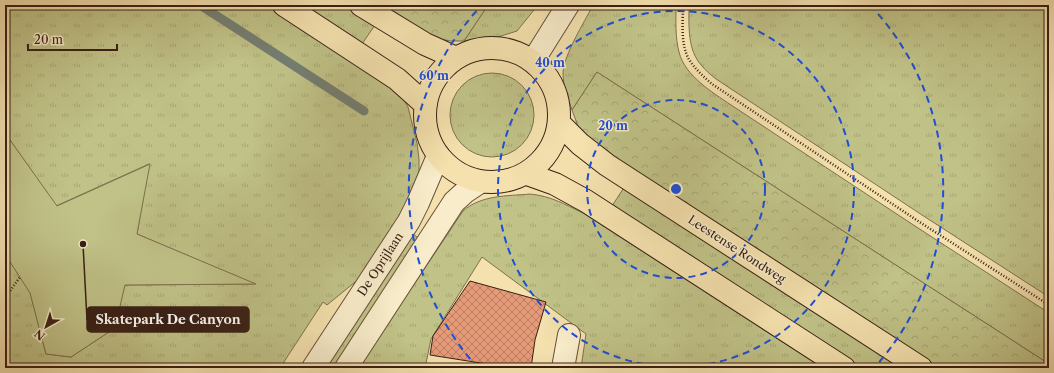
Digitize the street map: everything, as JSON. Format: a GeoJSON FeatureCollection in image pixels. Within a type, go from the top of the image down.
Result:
{"type":"FeatureCollection","features":[{"type":"Feature","properties":{"kind":"main road"},"geometry":{"type":"LineString","coordinates":[[284,5],[397,79],[426,105]]}},
{"type":"Feature","properties":{"kind":"main road"},"geometry":{"type":"LineString","coordinates":[[361,5],[425,44],[456,58]]}},
{"type":"Feature","properties":{"kind":"main road"},"geometry":{"type":"LineString","coordinates":[[495,48],[515,52],[533,62],[549,79],[558,100],[560,124],[554,142],[540,163],[527,174],[514,180],[497,183],[480,182],[459,174],[450,168],[438,156],[431,144],[427,131],[425,118],[426,105],[436,78],[445,67],[456,58],[475,50],[495,48]]}},
{"type":"Feature","properties":{"kind":"main road","name":"Leestense Rondweg"},"geometry":{"type":"LineString","coordinates":[[560,124],[580,144],[607,165],[921,368]]}},
{"type":"Feature","properties":{"kind":"main road"},"geometry":{"type":"LineString","coordinates":[[527,174],[555,184],[586,201],[844,368]]}},
{"type":"Feature","properties":{"kind":"street"},"geometry":{"type":"LineString","coordinates":[[533,62],[568,5]]}},
{"type":"Feature","properties":{"kind":"street","name":"De Oprijlaan"},"geometry":{"type":"LineString","coordinates":[[313,368],[408,221],[418,203],[438,156]]}},
{"type":"Feature","properties":{"kind":"street"},"geometry":{"type":"LineString","coordinates":[[346,368],[454,202],[464,192],[480,182]]}},
{"type":"Feature","properties":{"kind":"street"},"geometry":{"type":"LineString","coordinates":[[563,368],[569,335]]}},
{"type":"Feature","properties":{"kind":"path"},"geometry":{"type":"LineString","coordinates":[[683,5],[685,51],[689,60],[697,70],[712,84],[918,221],[1049,304]]}},
{"type":"Feature","properties":{"kind":"path"},"geometry":{"type":"LineString","coordinates":[[5,298],[20,277]]}},
{"type":"Feature","properties":{"kind":"green space"},"geometry":{"type":"Polygon","coordinates":[[[5,5],[266,5],[394,89],[402,96],[408,107],[417,143],[419,172],[414,189],[402,214],[360,278],[327,305],[323,302],[280,368],[5,368],[5,254],[30,292],[46,354],[71,357],[115,328],[124,285],[254,284],[137,234],[149,164],[56,206],[5,133],[5,5]]]}},
{"type":"Feature","properties":{"kind":"green space"},"geometry":{"type":"Polygon","coordinates":[[[302,5],[345,5],[375,25],[362,44],[302,5]]]}},
{"type":"Feature","properties":{"kind":"green space"},"geometry":{"type":"Polygon","coordinates":[[[378,5],[488,5],[464,41],[451,41],[437,39],[378,5]]]}},
{"type":"Feature","properties":{"kind":"green space"},"geometry":{"type":"Polygon","coordinates":[[[488,5],[538,5],[517,31],[498,37],[464,41],[488,5]]]}},
{"type":"Feature","properties":{"kind":"green space"},"geometry":{"type":"Polygon","coordinates":[[[593,5],[676,5],[676,34],[679,52],[687,69],[700,83],[731,105],[1049,313],[1049,364],[597,72],[572,110],[564,83],[564,65],[580,29],[593,5]]]}},
{"type":"Feature","properties":{"kind":"green space"},"geometry":{"type":"Polygon","coordinates":[[[689,5],[1049,5],[1049,297],[714,77],[697,60],[691,45],[689,5]]]}},
{"type":"Feature","properties":{"kind":"green space"},"geometry":{"type":"Polygon","coordinates":[[[597,72],[1049,364],[1049,368],[934,368],[639,177],[580,132],[572,110],[597,72]]]}},
{"type":"Feature","properties":{"kind":"green space"},"geometry":{"type":"Polygon","coordinates":[[[492,73],[508,76],[522,85],[531,99],[534,115],[531,131],[522,145],[508,154],[492,157],[476,154],[462,145],[453,131],[450,115],[453,99],[462,85],[476,76],[492,73]]]}},
{"type":"Feature","properties":{"kind":"green space"},"geometry":{"type":"Polygon","coordinates":[[[5,133],[57,206],[150,164],[137,234],[256,284],[125,285],[115,328],[71,357],[46,354],[30,293],[5,254],[5,133]]]}},
{"type":"Feature","properties":{"kind":"green space"},"geometry":{"type":"Polygon","coordinates":[[[625,186],[904,368],[861,368],[612,206],[625,186]]]}},
{"type":"Feature","properties":{"kind":"green space"},"geometry":{"type":"Polygon","coordinates":[[[530,194],[551,199],[583,213],[823,368],[581,368],[586,334],[482,257],[431,339],[425,368],[358,368],[463,211],[486,199],[530,194]]]}},
{"type":"Feature","properties":{"kind":"green space"},"geometry":{"type":"Polygon","coordinates":[[[410,232],[420,239],[336,368],[322,368],[410,232]]]}},
{"type":"Feature","properties":{"kind":"building"},"geometry":{"type":"Polygon","coordinates":[[[470,281],[546,302],[535,340],[531,368],[512,368],[430,355],[433,336],[470,281]]]}},
{"type":"Feature","properties":{"kind":"waterway"},"geometry":{"type":"LineString","coordinates":[[200,5],[364,111]]}},
{"type":"Feature","properties":{"kind":"place","name":"Skatepark De Canyon"},"geometry":{"type":"Point","coordinates":[83,244]}}]}
